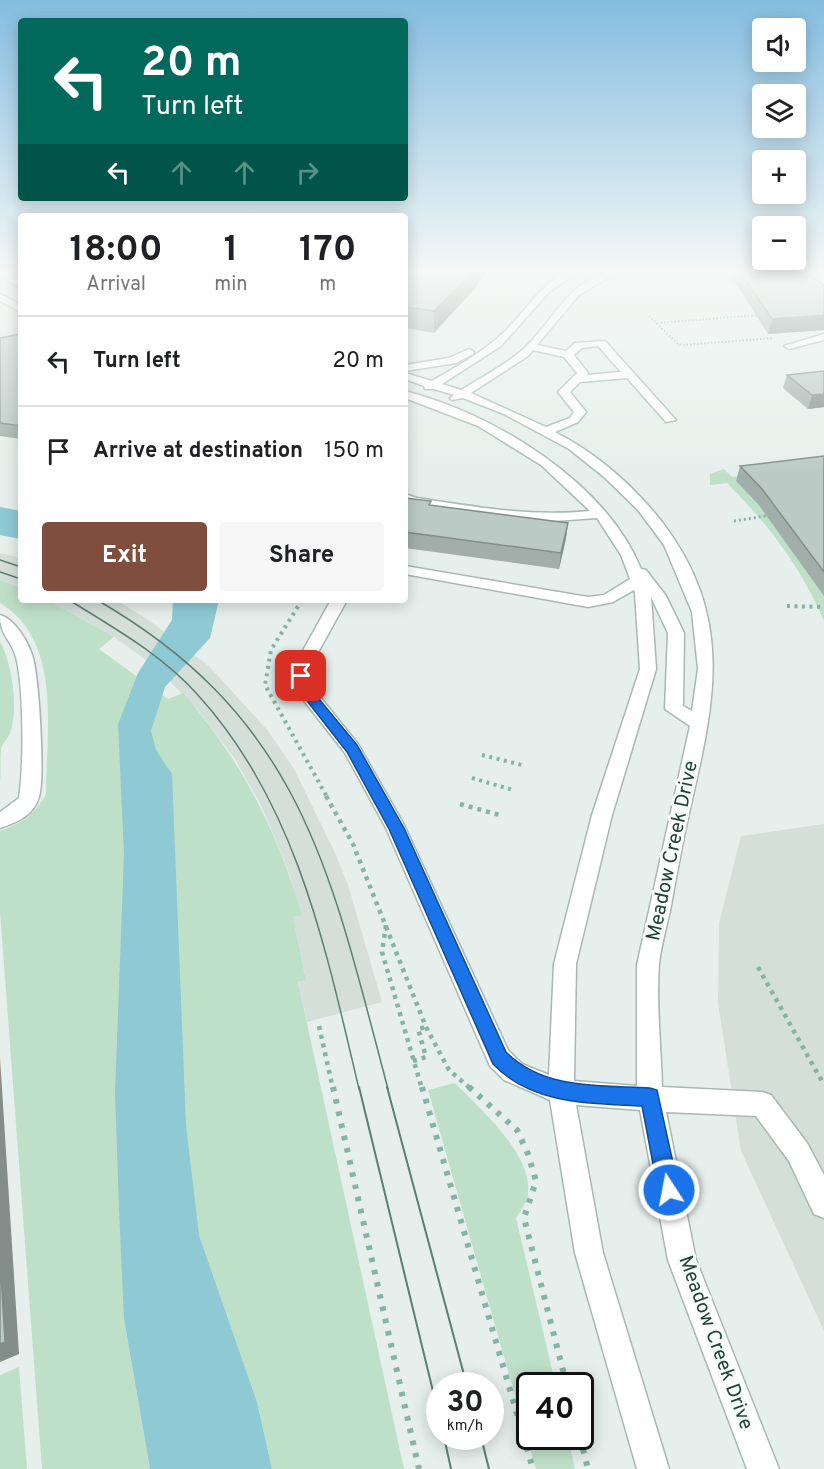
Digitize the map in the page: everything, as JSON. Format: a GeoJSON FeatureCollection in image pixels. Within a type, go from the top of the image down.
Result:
{"type":"FeatureCollection","features":[{"type":"Feature","properties":{"kind":"street"},"geometry":{"type":"LineString","coordinates":[[408,368],[452,361],[503,339]]}},
{"type":"Feature","properties":{"kind":"street"},"geometry":{"type":"LineString","coordinates":[[409,395],[434,384],[483,355],[503,339]]}},
{"type":"Feature","properties":{"kind":"street"},"geometry":{"type":"LineString","coordinates":[[441,406],[487,378],[531,346],[537,339]]}},
{"type":"Feature","properties":{"kind":"street"},"geometry":{"type":"LineString","coordinates":[[789,346],[816,339]]}},
{"type":"Feature","properties":{"kind":"street"},"geometry":{"type":"LineString","coordinates":[[568,355],[579,345],[601,344],[670,420]]}},
{"type":"Feature","properties":{"kind":"street"},"geometry":{"type":"LineString","coordinates":[[531,346],[568,355],[583,373],[564,392],[580,412],[574,420],[546,431]]}},
{"type":"Feature","properties":{"kind":"street"},"geometry":{"type":"LineString","coordinates":[[577,379],[629,375]]}},
{"type":"Feature","properties":{"kind":"street","name":"Meadow Creek Drive"},"geometry":{"type":"LineString","coordinates":[[408,377],[463,394],[508,412],[573,446],[609,474],[643,507],[670,544],[688,579],[700,612],[706,669],[699,723],[648,965],[650,1097],[682,1260],[763,1469]]}},
{"type":"Feature","properties":{"kind":"street"},"geometry":{"type":"LineString","coordinates":[[487,378],[488,393],[508,412]]}},
{"type":"Feature","properties":{"kind":"street"},"geometry":{"type":"LineString","coordinates":[[409,395],[482,424],[545,462],[601,514],[658,596],[676,633],[674,709],[699,723]]}},
{"type":"Feature","properties":{"kind":"street"},"geometry":{"type":"LineString","coordinates":[[408,499],[507,516],[578,517],[601,514]]}},
{"type":"Feature","properties":{"kind":"street"},"geometry":{"type":"LineString","coordinates":[[628,555],[646,614],[648,669],[602,815],[565,964],[561,1092],[589,1253],[653,1469]]}},
{"type":"Feature","properties":{"kind":"street"},"geometry":{"type":"LineString","coordinates":[[408,571],[588,602],[608,599],[638,582]]}},
{"type":"Feature","properties":{"kind":"street"},"geometry":{"type":"LineString","coordinates":[[337,603],[303,666],[303,688],[352,749],[396,828],[499,1058],[513,1072],[561,1092],[650,1097],[691,1102],[762,1104],[798,1152],[824,1204]]}},
{"type":"Feature","properties":{"kind":"street"},"geometry":{"type":"LineString","coordinates":[[0,620],[17,641],[25,660],[30,777],[29,800],[16,814],[0,820]]}},
{"type":"Feature","properties":{"kind":"path"},"geometry":{"type":"LineString","coordinates":[[672,339],[683,345],[765,339]]}},
{"type":"Feature","properties":{"kind":"path"},"geometry":{"type":"LineString","coordinates":[[734,521],[781,513]]}},
{"type":"Feature","properties":{"kind":"path"},"geometry":{"type":"LineString","coordinates":[[772,515],[779,522]]}},
{"type":"Feature","properties":{"kind":"path"},"geometry":{"type":"LineString","coordinates":[[300,603],[270,649],[263,672],[265,685],[353,844],[426,1026],[449,1070],[517,1130],[528,1154],[536,1181],[524,1218],[563,1372]]}},
{"type":"Feature","properties":{"kind":"path"},"geometry":{"type":"LineString","coordinates":[[787,606],[824,607]]}},
{"type":"Feature","properties":{"kind":"path"},"geometry":{"type":"LineString","coordinates":[[482,755],[522,765]]}},
{"type":"Feature","properties":{"kind":"path"},"geometry":{"type":"LineString","coordinates":[[472,778],[513,790]]}},
{"type":"Feature","properties":{"kind":"path"},"geometry":{"type":"LineString","coordinates":[[460,804],[503,816]]}},
{"type":"Feature","properties":{"kind":"path"},"geometry":{"type":"LineString","coordinates":[[386,925],[382,952],[533,1469]]}},
{"type":"Feature","properties":{"kind":"path"},"geometry":{"type":"LineString","coordinates":[[758,967],[824,1085]]}},
{"type":"Feature","properties":{"kind":"path"},"geometry":{"type":"LineString","coordinates":[[319,1026],[419,1469]]}},
{"type":"Feature","properties":{"kind":"path"},"geometry":{"type":"LineString","coordinates":[[413,1060],[426,1057],[418,1029],[426,1026]]}},
{"type":"Feature","properties":{"kind":"path"},"geometry":{"type":"LineString","coordinates":[[583,1450],[588,1469]]}},
{"type":"Feature","properties":{"kind":"shaded area"},"geometry":{"type":"Polygon","coordinates":[[[0,553],[18,557],[18,586],[0,580],[0,553]]]}},
{"type":"Feature","properties":{"kind":"shaded area"},"geometry":{"type":"Polygon","coordinates":[[[53,603],[121,603],[150,621],[209,666],[268,731],[293,767],[336,855],[349,888],[382,1002],[307,1022],[298,981],[306,979],[293,917],[301,914],[288,870],[261,805],[235,759],[198,710],[156,667],[114,637],[53,603]]]}},
{"type":"Feature","properties":{"kind":"shaded area"},"geometry":{"type":"Polygon","coordinates":[[[824,824],[824,1331],[741,1151],[718,1003],[719,923],[741,836],[824,824]]]}},
{"type":"Feature","properties":{"kind":"green space"},"geometry":{"type":"Polygon","coordinates":[[[824,466],[824,621],[805,582],[770,530],[727,483],[710,485],[710,474],[724,469],[732,477],[824,466]]]}},
{"type":"Feature","properties":{"kind":"green space"},"geometry":{"type":"Polygon","coordinates":[[[0,580],[18,586],[18,603],[53,603],[114,637],[99,649],[168,699],[183,693],[223,744],[255,797],[281,854],[302,915],[293,917],[306,980],[298,982],[404,1469],[272,1469],[257,1402],[199,1235],[124,1319],[150,1469],[42,1469],[0,912],[0,831],[27,817],[46,794],[47,689],[34,640],[20,620],[0,603],[0,580]]]}},
{"type":"Feature","properties":{"kind":"green space"},"geometry":{"type":"Polygon","coordinates":[[[0,641],[11,674],[14,711],[9,735],[1,749],[0,782],[0,641]]]}},
{"type":"Feature","properties":{"kind":"green space"},"geometry":{"type":"Polygon","coordinates":[[[455,1083],[513,1147],[527,1178],[528,1196],[516,1218],[553,1372],[516,1372],[516,1399],[428,1090],[455,1083]]]}},
{"type":"Feature","properties":{"kind":"green space"},"geometry":{"type":"Polygon","coordinates":[[[19,1367],[27,1469],[0,1469],[0,1375],[19,1367]]]}},
{"type":"Feature","properties":{"kind":"green space"},"geometry":{"type":"Polygon","coordinates":[[[531,1450],[571,1450],[575,1469],[536,1469],[531,1450]]]}},
{"type":"Feature","properties":{"kind":"water"},"geometry":{"type":"Polygon","coordinates":[[[0,507],[18,510],[18,538],[0,535],[0,507]]]}},
{"type":"Feature","properties":{"kind":"water"},"geometry":{"type":"Polygon","coordinates":[[[173,603],[218,603],[210,638],[165,687],[151,731],[156,750],[172,774],[186,1125],[199,1235],[257,1402],[272,1469],[150,1469],[124,1319],[115,1093],[124,854],[118,724],[138,673],[172,620],[173,603]]]}},
{"type":"Feature","properties":{"kind":"building"},"geometry":{"type":"Polygon","coordinates":[[[0,339],[18,339],[18,426],[0,423],[0,339]]]}},
{"type":"Feature","properties":{"kind":"building"},"geometry":{"type":"Polygon","coordinates":[[[824,371],[824,394],[812,395],[787,375],[824,371]]]}},
{"type":"Feature","properties":{"kind":"building"},"geometry":{"type":"Polygon","coordinates":[[[824,456],[824,572],[762,489],[740,466],[824,456]]]}},
{"type":"Feature","properties":{"kind":"building"},"geometry":{"type":"Polygon","coordinates":[[[408,498],[431,501],[429,505],[568,523],[561,553],[408,532],[408,498]]]}},
{"type":"Feature","properties":{"kind":"building"},"geometry":{"type":"Polygon","coordinates":[[[0,1257],[5,1342],[0,1344],[0,1257]]]}},
{"type":"Feature","properties":{"kind":"tram line"},"geometry":{"type":"LineString","coordinates":[[0,560],[18,566]]}},
{"type":"Feature","properties":{"kind":"tram line"},"geometry":{"type":"LineString","coordinates":[[0,572],[18,578]]}},
{"type":"Feature","properties":{"kind":"tram line"},"geometry":{"type":"LineString","coordinates":[[74,603],[136,642],[183,680],[231,737],[260,782],[284,830],[320,932],[359,1089]]}},
{"type":"Feature","properties":{"kind":"tram line"},"geometry":{"type":"LineString","coordinates":[[102,603],[167,646],[222,697],[265,751],[299,809],[325,872],[348,939],[388,1089]]}},
{"type":"Feature","properties":{"kind":"tram line"},"geometry":{"type":"LineString","coordinates":[[359,1087],[428,1372]]}},
{"type":"Feature","properties":{"kind":"tram line"},"geometry":{"type":"LineString","coordinates":[[387,1087],[463,1372]]}},
{"type":"Feature","properties":{"kind":"tram line"},"geometry":{"type":"LineString","coordinates":[[447,1450],[451,1469]]}},
{"type":"Feature","properties":{"kind":"tram line"},"geometry":{"type":"LineString","coordinates":[[484,1450],[489,1469]]}},
{"type":"Feature","properties":{"kind":"route"},"geometry":{"type":"LineString","coordinates":[[301,676],[303,688],[352,749],[396,828],[499,1058],[513,1072],[561,1092],[650,1097],[669,1190]]}}]}
